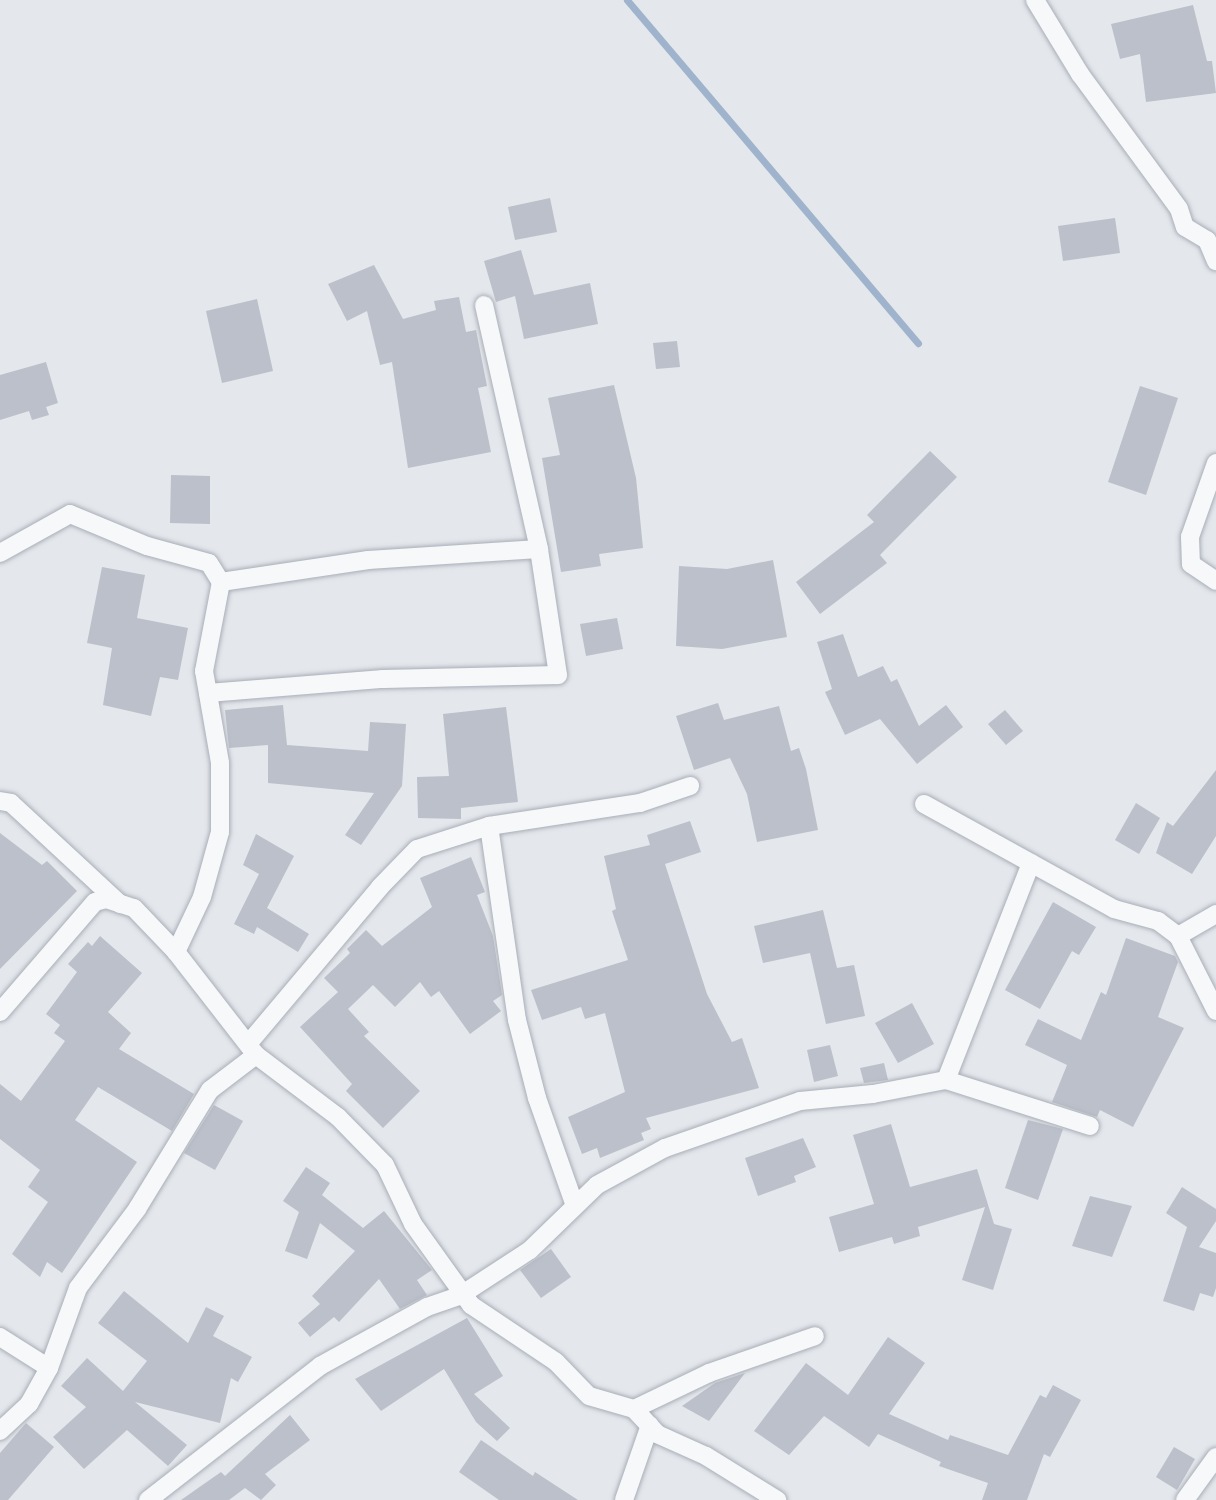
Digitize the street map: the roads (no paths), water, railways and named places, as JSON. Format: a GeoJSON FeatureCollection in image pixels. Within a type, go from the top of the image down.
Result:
{"type":"FeatureCollection","features":[{"type":"Feature","properties":{"kind":"street"},"geometry":{"type":"LineString","coordinates":[[1035,0],[1080,74],[1179,209],[1185,227],[1207,240],[1216,261]]}},
{"type":"Feature","properties":{"kind":"street"},"geometry":{"type":"LineString","coordinates":[[208,693],[383,679],[558,675],[539,550],[484,305]]}},
{"type":"Feature","properties":{"kind":"street"},"geometry":{"type":"LineString","coordinates":[[1216,463],[1190,537],[1191,564],[1216,581]]}},
{"type":"Feature","properties":{"kind":"street"},"geometry":{"type":"LineString","coordinates":[[0,553],[70,514],[146,546],[209,563],[221,582],[207,641],[208,693],[220,763],[220,832],[202,897],[176,952]]}},
{"type":"Feature","properties":{"kind":"street"},"geometry":{"type":"LineString","coordinates":[[221,582],[368,560],[539,550]]}},
{"type":"Feature","properties":{"kind":"street"},"geometry":{"type":"LineString","coordinates":[[0,1431],[29,1404],[49,1368],[78,1289],[96,1260],[137,1209],[210,1090],[252,1050],[417,849],[488,826],[640,803],[690,786]]}},
{"type":"Feature","properties":{"kind":"street"},"geometry":{"type":"LineString","coordinates":[[0,801],[11,803],[120,904]]}},
{"type":"Feature","properties":{"kind":"street"},"geometry":{"type":"LineString","coordinates":[[924,804],[1122,913],[1158,920],[1178,936],[1216,1012]]}},
{"type":"Feature","properties":{"kind":"street"},"geometry":{"type":"LineString","coordinates":[[488,826],[517,1020],[537,1098],[574,1203]]}},
{"type":"Feature","properties":{"kind":"street"},"geometry":{"type":"LineString","coordinates":[[946,1080],[1031,863]]}},
{"type":"Feature","properties":{"kind":"street"},"geometry":{"type":"LineString","coordinates":[[0,1012],[94,902],[106,899],[134,908],[176,952],[252,1050],[338,1117],[385,1165],[413,1224],[461,1295],[556,1362],[589,1396],[634,1409],[657,1434],[706,1456],[777,1500]]}},
{"type":"Feature","properties":{"kind":"street"},"geometry":{"type":"LineString","coordinates":[[1178,936],[1216,914]]}},
{"type":"Feature","properties":{"kind":"street"},"geometry":{"type":"LineString","coordinates":[[148,1500],[320,1366],[427,1307],[461,1295],[530,1250],[574,1203],[665,1148],[800,1101],[873,1094],[946,1080],[1090,1126]]}},
{"type":"Feature","properties":{"kind":"street"},"geometry":{"type":"LineString","coordinates":[[634,1409],[709,1373],[814,1336]]}},
{"type":"Feature","properties":{"kind":"street"},"geometry":{"type":"LineString","coordinates":[[0,1337],[49,1368]]}},
{"type":"Feature","properties":{"kind":"street"},"geometry":{"type":"LineString","coordinates":[[624,1500],[650,1425]]}},
{"type":"Feature","properties":{"kind":"street"},"geometry":{"type":"LineString","coordinates":[[1185,1500],[1216,1457]]}},
{"type":"Feature","properties":{"kind":"waterway"},"geometry":{"type":"LineString","coordinates":[[627,0],[918,343]]}}]}
